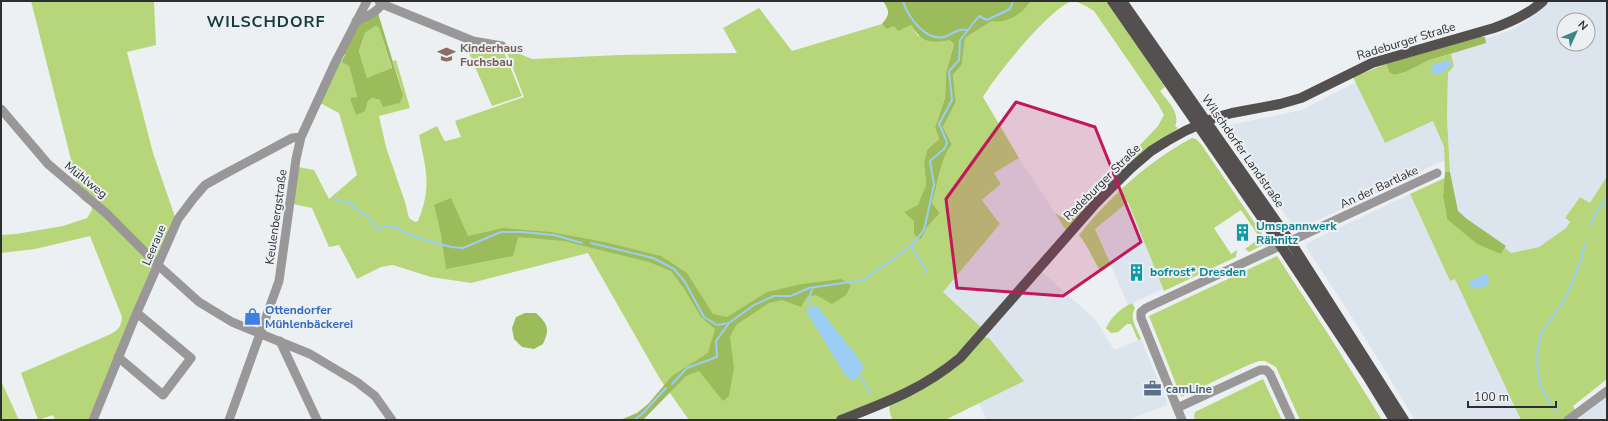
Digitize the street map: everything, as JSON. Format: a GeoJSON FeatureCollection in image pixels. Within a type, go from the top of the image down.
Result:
{"type":"FeatureCollection","features":[{"type":"Feature","properties":{"kind":"main road","name":"Wilschdorfer Landstraße"},"geometry":{"type":"LineString","coordinates":[[1112,1],[1185,106],[1202,123]]}},
{"type":"Feature","properties":{"kind":"main road","name":"Wilschdorfer Landstraße"},"geometry":{"type":"LineString","coordinates":[[1122,1],[1202,123],[1404,420]]}},
{"type":"Feature","properties":{"kind":"main road","name":"Radeburger Straße"},"geometry":{"type":"LineString","coordinates":[[841,420],[904,395],[942,372],[954,362],[974,343],[1096,203],[1118,180],[1151,151],[1202,123],[1232,113],[1280,104],[1301,98],[1372,63],[1494,28],[1513,21],[1543,1]]}},
{"type":"Feature","properties":{"kind":"main road"},"geometry":{"type":"LineString","coordinates":[[1185,106],[1185,131]]}},
{"type":"Feature","properties":{"kind":"main road","name":"Wilschdorfer Landstraße"},"geometry":{"type":"LineString","coordinates":[[1285,243],[1394,420]]}},
{"type":"Feature","properties":{"kind":"street","name":"Keulenbergstraße"},"geometry":{"type":"LineString","coordinates":[[229,420],[279,281],[296,158],[301,137],[334,63],[367,1]]}},
{"type":"Feature","properties":{"kind":"street"},"geometry":{"type":"LineString","coordinates":[[356,21],[378,10],[380,2],[473,41],[502,46]]}},
{"type":"Feature","properties":{"kind":"street","name":"Mühlweg"},"geometry":{"type":"LineString","coordinates":[[1,109],[48,164],[107,214],[184,290],[212,311],[232,322],[310,354],[366,388],[380,401],[392,420]]}},
{"type":"Feature","properties":{"kind":"street","name":"Leeraue"},"geometry":{"type":"LineString","coordinates":[[93,420],[118,357],[178,219],[205,185],[292,138],[301,137]]}},
{"type":"Feature","properties":{"kind":"street","name":"An der Bartlake"},"geometry":{"type":"LineString","coordinates":[[1177,408],[1141,318],[1141,312],[1146,308],[1437,173]]}},
{"type":"Feature","properties":{"kind":"street"},"geometry":{"type":"LineString","coordinates":[[118,357],[163,395],[191,358],[137,313]]}},
{"type":"Feature","properties":{"kind":"street"},"geometry":{"type":"LineString","coordinates":[[280,341],[317,420]]}},
{"type":"Feature","properties":{"kind":"street"},"geometry":{"type":"LineString","coordinates":[[1182,420],[1177,408],[1260,370],[1266,370],[1270,374],[1291,420]]}},
{"type":"Feature","properties":{"kind":"street"},"geometry":{"type":"LineString","coordinates":[[1568,420],[1607,391]]}},
{"type":"Feature","properties":{"kind":"highlighted area"},"geometry":{"type":"Polygon","coordinates":[[[1016,102],[1095,127],[1141,242],[1063,296],[957,288],[946,199],[1016,102]]]}},
{"type":"Feature","properties":{"kind":"shaded area"},"geometry":{"type":"Polygon","coordinates":[[[1551,1],[1607,1],[1607,176],[1590,204],[1580,197],[1565,219],[1570,222],[1566,228],[1539,247],[1511,253],[1453,214],[1447,118],[1448,73],[1454,66],[1450,51],[1511,30],[1528,20],[1551,1]]]}},
{"type":"Feature","properties":{"kind":"shaded area"},"geometry":{"type":"Polygon","coordinates":[[[1356,82],[1385,143],[1433,121],[1444,147],[1445,160],[1421,171],[1421,173],[1296,230],[1225,130],[1230,125],[1302,110],[1356,82]]]}},
{"type":"Feature","properties":{"kind":"shaded area"},"geometry":{"type":"Polygon","coordinates":[[[1019,158],[1065,229],[1068,231],[982,328],[943,292],[1000,224],[982,200],[1001,184],[994,173],[1019,158]]]}},
{"type":"Feature","properties":{"kind":"shaded area"},"geometry":{"type":"Polygon","coordinates":[[[1410,194],[1450,281],[1455,279],[1521,420],[1415,420],[1357,325],[1306,247],[1307,243],[1410,194]]]}},
{"type":"Feature","properties":{"kind":"shaded area"},"geometry":{"type":"Polygon","coordinates":[[[1128,202],[1163,289],[1128,305],[1095,229],[1128,202]]]}},
{"type":"Feature","properties":{"kind":"shaded area"},"geometry":{"type":"Polygon","coordinates":[[[1041,271],[1096,320],[1114,350],[1141,339],[1167,405],[1128,420],[986,420],[987,419],[978,403],[1023,381],[983,337],[1041,271]]]}},
{"type":"Feature","properties":{"kind":"shaded area"},"geometry":{"type":"Polygon","coordinates":[[[1607,395],[1607,420],[1582,420],[1579,416],[1607,395]]]}},
{"type":"Feature","properties":{"kind":"green space"},"geometry":{"type":"Polygon","coordinates":[[[31,1],[154,1],[156,45],[127,52],[153,153],[176,220],[88,420],[55,420],[53,415],[38,420],[21,373],[111,334],[119,328],[122,317],[90,236],[35,249],[1,253],[1,235],[63,226],[87,218],[92,210],[91,206],[81,199],[31,1]]]}},
{"type":"Feature","properties":{"kind":"green space"},"geometry":{"type":"Polygon","coordinates":[[[883,1],[1031,1],[1024,10],[1014,17],[1003,21],[992,21],[965,38],[962,64],[953,75],[956,102],[943,127],[952,144],[944,158],[932,203],[940,213],[928,226],[921,239],[917,238],[914,233],[914,221],[904,212],[918,205],[926,185],[924,162],[927,150],[939,139],[935,127],[945,98],[946,72],[954,44],[949,40],[936,42],[927,40],[919,35],[911,25],[898,31],[894,26],[886,29],[882,24],[887,18],[888,10],[883,1]]]}},
{"type":"Feature","properties":{"kind":"green space"},"geometry":{"type":"Polygon","coordinates":[[[1031,1],[1072,1],[1062,6],[1037,29],[999,74],[983,97],[1019,158],[994,173],[1001,184],[982,200],[1000,224],[943,292],[982,328],[968,344],[942,368],[891,397],[833,420],[689,420],[660,379],[588,253],[471,283],[431,277],[393,265],[381,267],[357,279],[339,245],[329,247],[312,208],[293,204],[298,167],[314,170],[329,199],[357,175],[339,113],[320,103],[339,61],[349,66],[357,97],[350,99],[365,111],[368,101],[372,98],[380,100],[402,91],[393,61],[396,60],[410,108],[379,116],[386,147],[409,218],[415,222],[418,221],[422,209],[426,188],[425,169],[419,135],[437,126],[444,140],[446,141],[461,137],[455,121],[524,97],[506,50],[508,49],[532,59],[620,55],[737,53],[723,28],[759,8],[792,51],[882,24],[886,29],[893,26],[911,25],[918,36],[949,40],[954,44],[946,72],[945,98],[935,127],[939,139],[927,150],[924,162],[926,185],[914,221],[914,233],[921,239],[928,226],[940,213],[932,203],[944,158],[952,144],[943,127],[956,102],[953,75],[962,63],[965,38],[992,21],[1028,5],[1031,1]]]}},
{"type":"Feature","properties":{"kind":"green space"},"geometry":{"type":"Polygon","coordinates":[[[1075,1],[1108,1],[1165,87],[1160,91],[1175,112],[1175,126],[1178,128],[1068,231],[1065,229],[1055,213],[1063,218],[1072,217],[1158,126],[1164,115],[1094,11],[1075,1]]]}},
{"type":"Feature","properties":{"kind":"green space"},"geometry":{"type":"Polygon","coordinates":[[[378,13],[403,95],[400,103],[383,107],[380,100],[372,98],[368,101],[365,111],[356,115],[350,98],[357,97],[349,66],[341,62],[357,23],[378,13]],[[376,26],[365,33],[359,51],[367,78],[392,68],[379,28],[376,26]]]}},
{"type":"Feature","properties":{"kind":"green space"},"geometry":{"type":"Polygon","coordinates":[[[376,26],[379,28],[392,69],[367,78],[359,51],[365,33],[376,26]]]}},
{"type":"Feature","properties":{"kind":"green space"},"geometry":{"type":"Polygon","coordinates":[[[1478,37],[1485,37],[1486,43],[1427,61],[1406,72],[1394,75],[1389,72],[1386,64],[1478,37]]]}},
{"type":"Feature","properties":{"kind":"green space"},"geometry":{"type":"Polygon","coordinates":[[[468,44],[503,50],[522,96],[492,106],[466,46],[468,44]]]}},
{"type":"Feature","properties":{"kind":"green space"},"geometry":{"type":"Polygon","coordinates":[[[1451,54],[1454,66],[1448,73],[1447,118],[1450,172],[1445,172],[1444,147],[1433,121],[1385,143],[1353,77],[1386,64],[1389,72],[1394,75],[1406,72],[1427,61],[1451,54]]]}},
{"type":"Feature","properties":{"kind":"green space"},"geometry":{"type":"Polygon","coordinates":[[[1192,138],[1196,139],[1201,144],[1267,243],[1249,252],[1245,249],[1260,238],[1241,210],[1214,228],[1231,254],[1237,250],[1236,257],[1164,291],[1128,202],[1095,229],[1110,263],[1100,270],[1079,235],[1117,193],[1160,158],[1192,138]]]}},
{"type":"Feature","properties":{"kind":"green space"},"geometry":{"type":"Polygon","coordinates":[[[1445,172],[1450,172],[1458,211],[1506,246],[1501,254],[1477,244],[1447,219],[1443,196],[1445,172]]]}},
{"type":"Feature","properties":{"kind":"green space"},"geometry":{"type":"Polygon","coordinates":[[[1607,176],[1607,379],[1573,406],[1579,416],[1573,420],[1521,420],[1455,279],[1450,281],[1410,194],[1445,178],[1443,196],[1447,219],[1501,254],[1505,248],[1511,253],[1539,247],[1566,228],[1570,222],[1565,218],[1580,197],[1590,203],[1607,176]]]}},
{"type":"Feature","properties":{"kind":"green space"},"geometry":{"type":"Polygon","coordinates":[[[451,198],[468,236],[503,228],[551,232],[604,242],[661,256],[687,273],[713,314],[727,317],[767,292],[802,284],[841,279],[851,285],[846,295],[832,304],[816,295],[807,297],[801,307],[782,300],[769,303],[736,325],[730,337],[734,368],[729,396],[723,401],[699,371],[686,376],[643,420],[620,420],[637,413],[648,404],[672,376],[708,353],[715,329],[701,317],[683,287],[671,271],[649,262],[564,241],[518,237],[513,256],[446,269],[441,234],[434,205],[451,198]]]}},
{"type":"Feature","properties":{"kind":"green space"},"geometry":{"type":"Polygon","coordinates":[[[1277,256],[1382,420],[1300,420],[1276,367],[1265,361],[1259,361],[1246,366],[1181,397],[1149,316],[1277,256]]]}},
{"type":"Feature","properties":{"kind":"green space"},"geometry":{"type":"Polygon","coordinates":[[[1132,303],[1135,308],[1133,312],[1133,320],[1141,339],[1138,340],[1131,324],[1127,324],[1118,332],[1111,333],[1106,328],[1117,313],[1132,303]]]}},
{"type":"Feature","properties":{"kind":"green space"},"geometry":{"type":"Polygon","coordinates":[[[525,313],[536,313],[547,327],[547,334],[543,344],[534,349],[522,347],[514,339],[512,328],[516,317],[525,313]]]}},
{"type":"Feature","properties":{"kind":"green space"},"geometry":{"type":"Polygon","coordinates":[[[983,337],[989,338],[1024,381],[945,420],[893,420],[890,414],[889,405],[983,337]]]}},
{"type":"Feature","properties":{"kind":"green space"},"geometry":{"type":"Polygon","coordinates":[[[1263,379],[1282,420],[1195,420],[1195,412],[1263,379]]]}},
{"type":"Feature","properties":{"kind":"green space"},"geometry":{"type":"Polygon","coordinates":[[[1,381],[19,420],[1,420],[1,381]]]}},
{"type":"Feature","properties":{"kind":"water"},"geometry":{"type":"Polygon","coordinates":[[[1450,60],[1451,65],[1442,73],[1433,75],[1431,65],[1450,60]]]}},
{"type":"Feature","properties":{"kind":"water"},"geometry":{"type":"Polygon","coordinates":[[[1486,273],[1490,283],[1483,287],[1476,289],[1467,283],[1486,273]]]}},
{"type":"Feature","properties":{"kind":"water"},"geometry":{"type":"Polygon","coordinates":[[[817,306],[864,367],[853,381],[845,375],[806,311],[810,307],[817,306]]]}},
{"type":"Feature","properties":{"kind":"waterway"},"geometry":{"type":"LineString","coordinates":[[903,1],[909,14],[919,28],[932,36],[947,36],[959,30],[967,30]]}},
{"type":"Feature","properties":{"kind":"waterway"},"geometry":{"type":"LineString","coordinates":[[591,243],[653,258],[674,269],[685,282],[704,317],[717,325],[729,323],[754,305],[774,296],[791,296],[809,288],[864,280],[911,246],[924,230],[934,185],[930,161],[945,148],[947,142],[939,124],[952,100],[949,71],[959,60],[960,40],[979,16],[987,20],[1010,9],[1013,1]]}},
{"type":"Feature","properties":{"kind":"waterway"},"geometry":{"type":"LineString","coordinates":[[334,199],[350,203],[371,219],[376,229],[387,226],[394,227],[415,237],[451,247],[463,248],[501,232],[554,235],[582,243]]}},
{"type":"Feature","properties":{"kind":"waterway"},"geometry":{"type":"LineString","coordinates":[[1590,226],[1598,209],[1607,199]]}},
{"type":"Feature","properties":{"kind":"waterway"},"geometry":{"type":"LineString","coordinates":[[1557,412],[1545,395],[1540,382],[1537,360],[1540,338],[1548,323],[1562,304],[1571,286],[1585,243]]}},
{"type":"Feature","properties":{"kind":"waterway"},"geometry":{"type":"LineString","coordinates":[[911,246],[927,272]]}},
{"type":"Feature","properties":{"kind":"waterway"},"geometry":{"type":"LineString","coordinates":[[810,307],[809,298],[813,287]]}},
{"type":"Feature","properties":{"kind":"waterway"},"geometry":{"type":"LineString","coordinates":[[672,384],[687,368],[717,357],[716,341],[729,323]]}},
{"type":"Feature","properties":{"kind":"waterway"},"geometry":{"type":"LineString","coordinates":[[859,375],[871,393]]}},
{"type":"Feature","properties":{"kind":"waterway"},"geometry":{"type":"LineString","coordinates":[[634,420],[642,414],[666,388]]}},
{"type":"Feature","properties":{"kind":"place","name":"Kinderhaus Fuchsbau"},"geometry":{"type":"Point","coordinates":[447,55]}},
{"type":"Feature","properties":{"kind":"place","name":"Umspannwerk Rähnitz"},"geometry":{"type":"Point","coordinates":[1243,233]}},
{"type":"Feature","properties":{"kind":"place","name":"bofrost* Dresden"},"geometry":{"type":"Point","coordinates":[1137,272]}},
{"type":"Feature","properties":{"kind":"place","name":"Ottendorfer Mühlenbäckerei"},"geometry":{"type":"Point","coordinates":[252,317]}},
{"type":"Feature","properties":{"kind":"place","name":"camLine"},"geometry":{"type":"Point","coordinates":[1153,389]}},
{"type":"Feature","properties":{"kind":"district","name":"WILSCHDORF"},"geometry":{"type":"Point","coordinates":[266,21]}}]}
